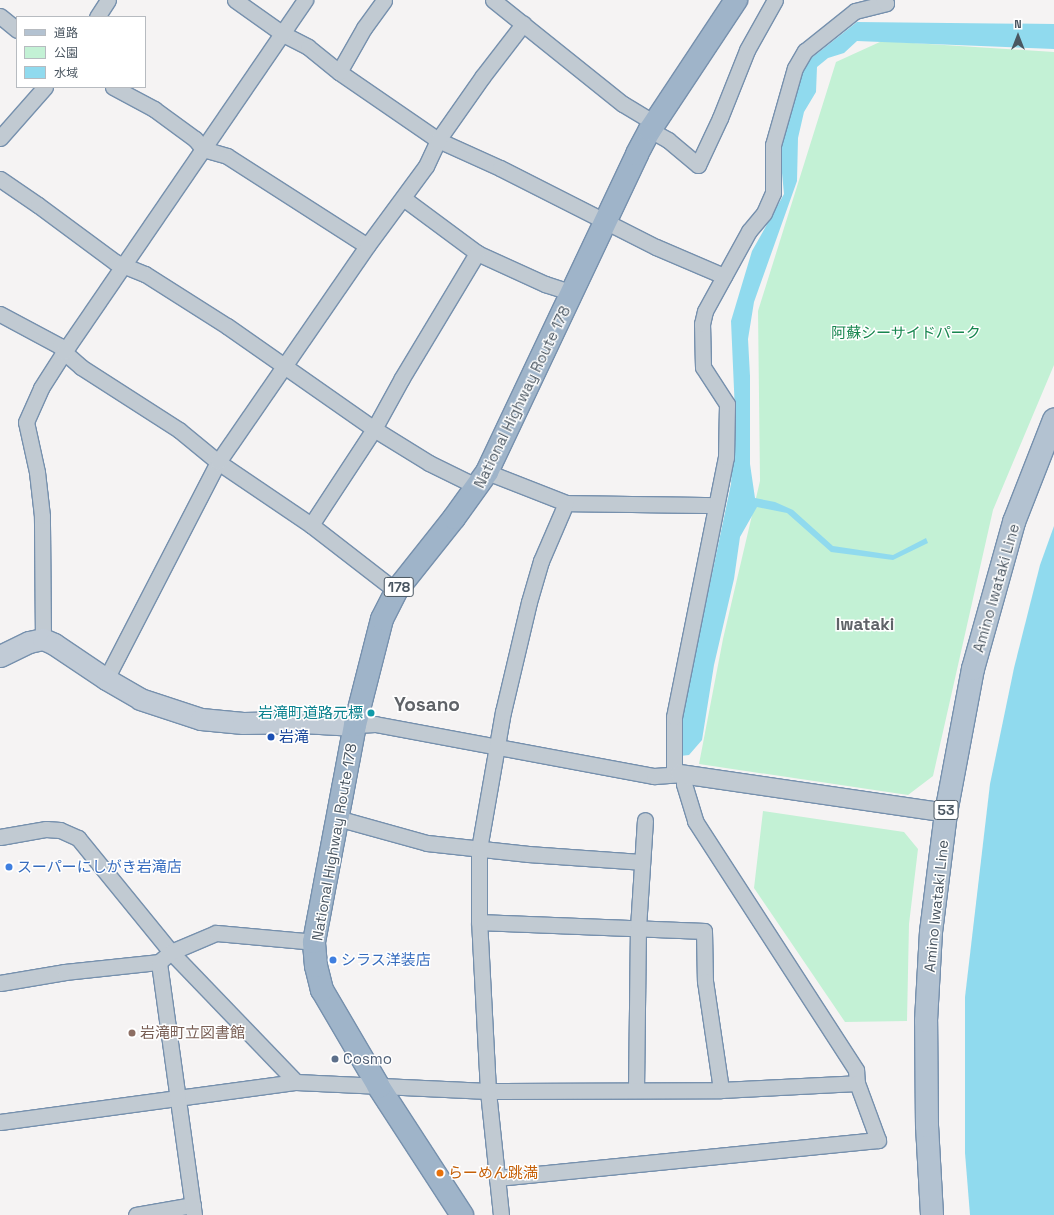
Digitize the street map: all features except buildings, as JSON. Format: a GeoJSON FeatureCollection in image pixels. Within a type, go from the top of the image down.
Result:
{"type":"FeatureCollection","features":[{"type":"Feature","properties":{"kind":"highway","name":"National Highway Route 178"},"geometry":{"type":"LineString","coordinates":[[462,1215],[379,1087],[322,990],[316,966],[314,942],[355,725],[382,619],[396,591],[483,480],[573,293],[605,221],[652,126],[736,0]]}},
{"type":"Feature","properties":{"kind":"main road","name":"Amino Iwataki Line"},"geometry":{"type":"LineString","coordinates":[[932,1215],[927,1126],[926,1020],[931,932],[946,813],[973,669],[1014,522],[1054,420]]}},
{"type":"Feature","properties":{"kind":"main road"},"geometry":{"type":"LineString","coordinates":[[0,656],[29,642],[43,639],[54,644],[106,679],[140,698],[201,719],[243,723],[302,722],[355,725]]}},
{"type":"Feature","properties":{"kind":"street"},"geometry":{"type":"LineString","coordinates":[[98,16],[108,0]]}},
{"type":"Feature","properties":{"kind":"street"},"geometry":{"type":"LineString","coordinates":[[235,0],[283,34],[308,47],[339,72],[438,140],[500,168],[656,247],[724,276]]}},
{"type":"Feature","properties":{"kind":"street"},"geometry":{"type":"LineString","coordinates":[[43,639],[42,516],[37,472],[26,422],[41,388],[64,352],[305,0]]}},
{"type":"Feature","properties":{"kind":"street"},"geometry":{"type":"LineString","coordinates":[[339,72],[364,28],[384,0]]}},
{"type":"Feature","properties":{"kind":"street"},"geometry":{"type":"LineString","coordinates":[[493,0],[622,104],[652,126],[698,165],[720,118],[747,50],[775,0]]}},
{"type":"Feature","properties":{"kind":"street"},"geometry":{"type":"LineString","coordinates":[[497,1178],[878,1140],[857,1083],[856,1070],[695,821],[680,774],[674,717],[715,505],[726,457],[727,404],[703,367],[702,324],[705,312],[749,231],[764,213],[773,194],[773,145],[795,68],[805,51],[855,11],[888,1]]}},
{"type":"Feature","properties":{"kind":"street"},"geometry":{"type":"LineString","coordinates":[[2,20],[16,29]]}},
{"type":"Feature","properties":{"kind":"street"},"geometry":{"type":"LineString","coordinates":[[106,679],[218,462],[367,246],[426,166],[438,140],[483,76],[523,24]]}},
{"type":"Feature","properties":{"kind":"street"},"geometry":{"type":"LineString","coordinates":[[0,138],[44,88]]}},
{"type":"Feature","properties":{"kind":"street"},"geometry":{"type":"LineString","coordinates":[[115,88],[154,109],[195,138],[203,149],[227,156],[367,246]]}},
{"type":"Feature","properties":{"kind":"street"},"geometry":{"type":"LineString","coordinates":[[0,179],[115,262],[145,274],[220,322],[283,368],[374,430],[429,463],[566,504],[715,505]]}},
{"type":"Feature","properties":{"kind":"street"},"geometry":{"type":"LineString","coordinates":[[403,198],[477,253],[545,284],[573,293]]}},
{"type":"Feature","properties":{"kind":"street"},"geometry":{"type":"LineString","coordinates":[[311,525],[374,430],[402,378],[477,253]]}},
{"type":"Feature","properties":{"kind":"street"},"geometry":{"type":"LineString","coordinates":[[0,314],[60,346],[64,352],[81,367],[179,430],[218,462],[311,525],[396,591]]}},
{"type":"Feature","properties":{"kind":"street"},"geometry":{"type":"LineString","coordinates":[[501,1215],[488,1091],[479,922],[480,849],[497,746],[529,602],[541,561],[566,504]]}},
{"type":"Feature","properties":{"kind":"street"},"geometry":{"type":"LineString","coordinates":[[355,725],[375,724],[654,776],[680,774],[946,813]]}},
{"type":"Feature","properties":{"kind":"street"},"geometry":{"type":"LineString","coordinates":[[337,818],[427,843],[528,854],[641,862]]}},
{"type":"Feature","properties":{"kind":"street"},"geometry":{"type":"LineString","coordinates":[[636,1090],[638,928],[641,862],[645,820]]}},
{"type":"Feature","properties":{"kind":"street"},"geometry":{"type":"LineString","coordinates":[[0,837],[46,829],[60,830],[78,838],[171,952],[296,1082]]}},
{"type":"Feature","properties":{"kind":"street"},"geometry":{"type":"LineString","coordinates":[[479,922],[704,931],[705,981],[721,1090]]}},
{"type":"Feature","properties":{"kind":"street"},"geometry":{"type":"LineString","coordinates":[[0,983],[65,972],[159,962],[171,952],[216,933],[314,942]]}},
{"type":"Feature","properties":{"kind":"street"},"geometry":{"type":"LineString","coordinates":[[136,1215],[194,1210],[159,962]]}},
{"type":"Feature","properties":{"kind":"street"},"geometry":{"type":"LineString","coordinates":[[0,1122],[296,1082],[488,1091],[721,1090],[857,1083]]}},
{"type":"Feature","properties":{"kind":"green space","name":"阿蘇シーサイドパーク"},"geometry":{"type":"Polygon","coordinates":[[[882,41],[1054,52],[1054,365],[993,510],[933,776],[908,795],[699,764],[723,639],[760,481],[758,311],[836,62],[882,41]]]}},
{"type":"Feature","properties":{"kind":"green space"},"geometry":{"type":"Polygon","coordinates":[[[763,811],[904,832],[918,849],[909,924],[907,1021],[845,1022],[754,888],[763,811]]]}},
{"type":"Feature","properties":{"kind":"water"},"geometry":{"type":"Polygon","coordinates":[[[857,22],[1054,24],[1054,49],[857,41],[844,53],[828,58],[817,67],[816,92],[804,112],[798,138],[797,181],[754,302],[748,339],[750,376],[750,464],[755,498],[775,502],[793,510],[833,546],[893,555],[926,538],[928,543],[893,560],[831,552],[787,513],[757,507],[740,537],[734,579],[714,665],[702,740],[689,755],[680,756],[681,721],[731,484],[735,412],[731,321],[752,251],[784,194],[780,152],[800,67],[857,22]]]}},
{"type":"Feature","properties":{"kind":"water"},"geometry":{"type":"Polygon","coordinates":[[[1054,526],[1054,1215],[970,1215],[965,1153],[965,997],[990,784],[1014,668],[1040,565],[1054,526]]]}},
{"type":"Feature","properties":{"kind":"place","name":"岩滝町道路元標"},"geometry":{"type":"Point","coordinates":[371,713]}},
{"type":"Feature","properties":{"kind":"place","name":"岩滝"},"geometry":{"type":"Point","coordinates":[271,737]}},
{"type":"Feature","properties":{"kind":"place","name":"スーパーにしがき岩滝店"},"geometry":{"type":"Point","coordinates":[9,867]}},
{"type":"Feature","properties":{"kind":"place","name":"シラス洋装店"},"geometry":{"type":"Point","coordinates":[333,960]}},
{"type":"Feature","properties":{"kind":"place","name":"岩滝町立図書館"},"geometry":{"type":"Point","coordinates":[132,1033]}},
{"type":"Feature","properties":{"kind":"place","name":"Cosmo"},"geometry":{"type":"Point","coordinates":[335,1059]}},
{"type":"Feature","properties":{"kind":"place","name":"らーめん跳満"},"geometry":{"type":"Point","coordinates":[440,1173]}},
{"type":"Feature","properties":{"kind":"district","name":"Iwataki"},"geometry":{"type":"Point","coordinates":[865,625]}},
{"type":"Feature","properties":{"kind":"district","name":"Yosano"},"geometry":{"type":"Point","coordinates":[427,705]}}]}
